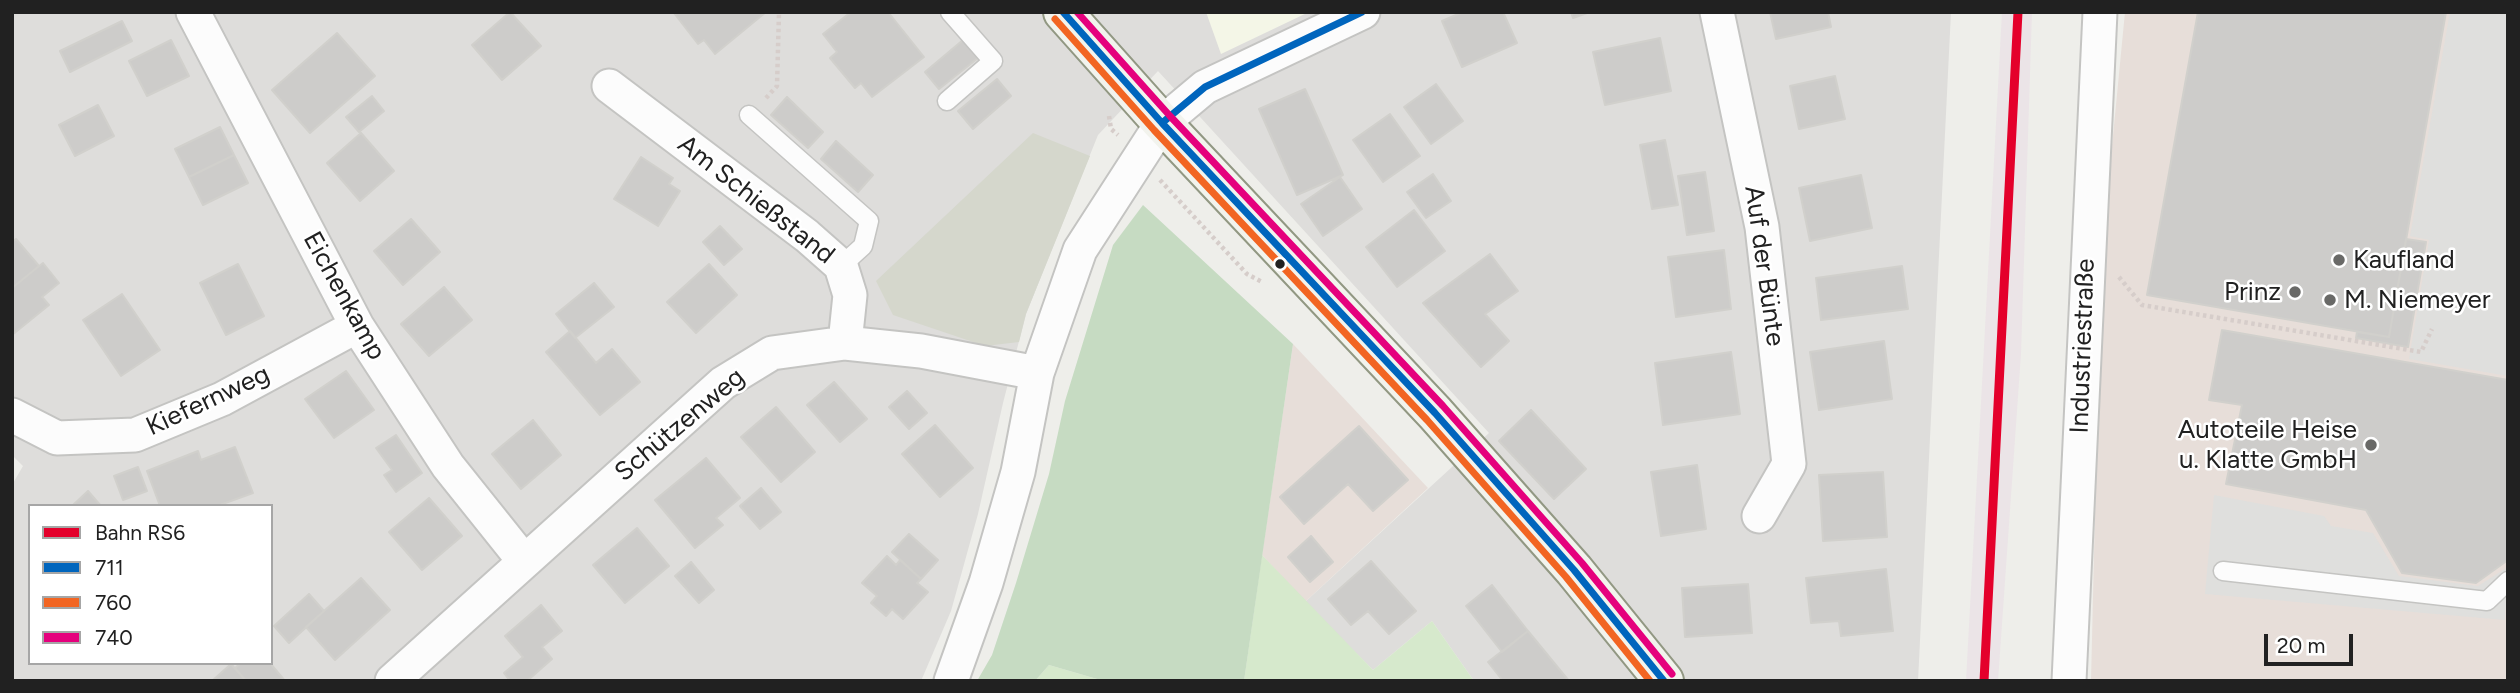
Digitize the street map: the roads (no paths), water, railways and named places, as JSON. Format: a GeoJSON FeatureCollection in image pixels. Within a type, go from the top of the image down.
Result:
{"type":"FeatureCollection","features":[{"type":"Feature","properties":{"kind":"main road"},"geometry":{"type":"LineString","coordinates":[[1063,12],[1162,123],[1435,413],[1574,570],[1664,681]]}},
{"type":"Feature","properties":{"kind":"street","name":"Eichenkamp"},"geometry":{"type":"LineString","coordinates":[[193,12],[357,326],[448,466],[524,562]]}},
{"type":"Feature","properties":{"kind":"street"},"geometry":{"type":"LineString","coordinates":[[951,681],[986,583],[1018,472],[1037,373],[1080,250],[1162,123],[1205,87],[1363,12]]}},
{"type":"Feature","properties":{"kind":"street","name":"Auf der Bünte"},"geometry":{"type":"LineString","coordinates":[[1717,12],[1762,227],[1789,464],[1759,516]]}},
{"type":"Feature","properties":{"kind":"street","name":"Industriestraße"},"geometry":{"type":"LineString","coordinates":[[2069,681],[2100,12]]}},
{"type":"Feature","properties":{"kind":"street","name":"Am Schießstand"},"geometry":{"type":"LineString","coordinates":[[609,86],[807,236],[841,266],[850,295],[845,343]]}},
{"type":"Feature","properties":{"kind":"street","name":"Kiefernweg"},"geometry":{"type":"LineString","coordinates":[[12,415],[57,439],[135,435],[222,399],[357,326]]}},
{"type":"Feature","properties":{"kind":"street","name":"Schützenweg"},"geometry":{"type":"LineString","coordinates":[[392,681],[723,383],[772,353],[845,343],[921,351],[1037,373]]}},
{"type":"Feature","properties":{"kind":"lane"},"geometry":{"type":"LineString","coordinates":[[947,101],[993,61],[950,12]]}},
{"type":"Feature","properties":{"kind":"lane"},"geometry":{"type":"LineString","coordinates":[[749,115],[869,221],[863,246],[841,266]]}},
{"type":"Feature","properties":{"kind":"lane"},"geometry":{"type":"LineString","coordinates":[[2223,571],[2487,601],[2508,581]]}},
{"type":"Feature","properties":{"kind":"rail line","name":"RS6"},"geometry":{"type":"LineString","coordinates":[[1984,681],[2018,12]]}},
{"type":"Feature","properties":{"kind":"place","name":"Kaufland"},"geometry":{"type":"Point","coordinates":[2339,260]}},
{"type":"Feature","properties":{"kind":"place","name":"Prinz"},"geometry":{"type":"Point","coordinates":[2295,292]}},
{"type":"Feature","properties":{"kind":"place","name":"M. Niemeyer"},"geometry":{"type":"Point","coordinates":[2330,300]}},
{"type":"Feature","properties":{"kind":"place","name":"Autoteile Heise u. Klatte GmbH"},"geometry":{"type":"Point","coordinates":[2371,445]}}]}
